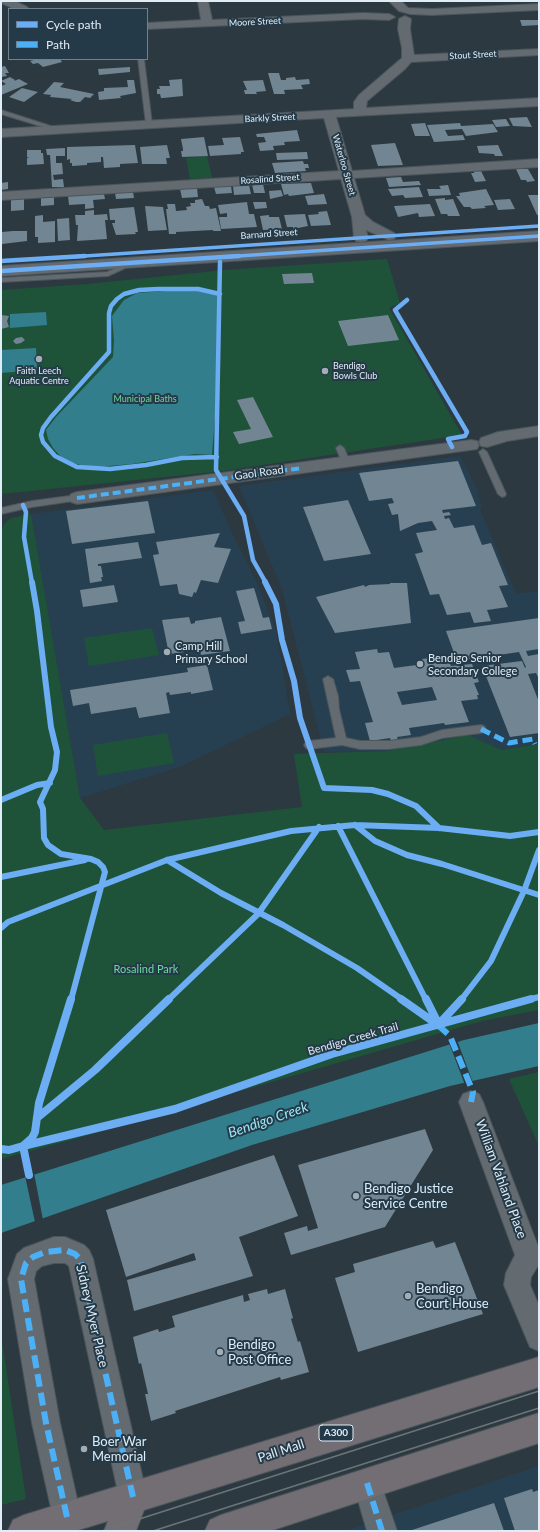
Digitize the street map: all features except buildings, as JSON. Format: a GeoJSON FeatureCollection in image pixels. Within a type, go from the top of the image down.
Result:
{"type":"FeatureCollection","features":[{"type":"Feature","properties":{"kind":"highway","name":"Pall Mall"},"geometry":{"type":"LineString","coordinates":[[24,1531],[72,1524],[133,1497],[539,1372]]}},
{"type":"Feature","properties":{"kind":"highway"},"geometry":{"type":"LineString","coordinates":[[221,1531],[539,1428]]}},
{"type":"Feature","properties":{"kind":"highway"},"geometry":{"type":"LineString","coordinates":[[120,1531],[133,1497]]}},
{"type":"Feature","properties":{"kind":"main road","name":"Barnard Street"},"geometry":{"type":"LineString","coordinates":[[1,261],[502,228],[539,227]]}},
{"type":"Feature","properties":{"kind":"main road","name":"Barnard Street"},"geometry":{"type":"LineString","coordinates":[[6,276],[40,269],[539,236]]}},
{"type":"Feature","properties":{"kind":"main road"},"geometry":{"type":"LineString","coordinates":[[361,238],[362,240],[370,242],[455,238],[491,239]]}},
{"type":"Feature","properties":{"kind":"main road"},"geometry":{"type":"LineString","coordinates":[[62,257],[90,258],[181,254],[193,259]]}},
{"type":"Feature","properties":{"kind":"main road"},"geometry":{"type":"LineString","coordinates":[[1,266],[40,269]]}},
{"type":"Feature","properties":{"kind":"street"},"geometry":{"type":"LineString","coordinates":[[6,1],[21,8]]}},
{"type":"Feature","properties":{"kind":"street"},"geometry":{"type":"LineString","coordinates":[[203,1],[207,24]]}},
{"type":"Feature","properties":{"kind":"street","name":"Moore Street"},"geometry":{"type":"LineString","coordinates":[[148,26],[363,16],[399,16],[432,12],[539,7]]}},
{"type":"Feature","properties":{"kind":"street"},"geometry":{"type":"LineString","coordinates":[[360,112],[360,102],[363,98],[401,67],[408,59],[408,48],[399,16]]}},
{"type":"Feature","properties":{"kind":"street","name":"Stout Street"},"geometry":{"type":"LineString","coordinates":[[408,59],[539,52]]}},
{"type":"Feature","properties":{"kind":"street","name":"Barkly Street"},"geometry":{"type":"LineString","coordinates":[[1,133],[539,102]]}},
{"type":"Feature","properties":{"kind":"street","name":"Waterloo Street"},"geometry":{"type":"LineString","coordinates":[[329,114],[359,217],[361,238]]}},
{"type":"Feature","properties":{"kind":"street","name":"Rosalind Street"},"geometry":{"type":"LineString","coordinates":[[1,196],[539,163]]}},
{"type":"Feature","properties":{"kind":"street"},"geometry":{"type":"LineString","coordinates":[[359,217],[368,225],[389,236]]}},
{"type":"Feature","properties":{"kind":"street","name":"Gaol Road"},"geometry":{"type":"LineString","coordinates":[[77,498],[302,468],[343,455],[480,446],[504,436],[539,431]]}},
{"type":"Feature","properties":{"kind":"street","name":"William Vahland Place"},"geometry":{"type":"LineString","coordinates":[[471,1102],[534,1258],[519,1273],[517,1285],[539,1338]]}},
{"type":"Feature","properties":{"kind":"street","name":"Sidney Myer Place"},"geometry":{"type":"LineString","coordinates":[[72,1524],[46,1423],[21,1279],[22,1271],[26,1263],[45,1252],[59,1249],[70,1252],[78,1257],[82,1264],[133,1497]]}},
{"type":"Feature","properties":{"kind":"street"},"geometry":{"type":"LineString","coordinates":[[367,1483],[382,1531]]}},
{"type":"Feature","properties":{"kind":"lane"},"geometry":{"type":"LineString","coordinates":[[141,60],[149,124]]}},
{"type":"Feature","properties":{"kind":"lane"},"geometry":{"type":"LineString","coordinates":[[1,112],[55,129]]}},
{"type":"Feature","properties":{"kind":"lane"},"geometry":{"type":"LineString","coordinates":[[1,277],[108,274],[132,263]]}},
{"type":"Feature","properties":{"kind":"lane"},"geometry":{"type":"LineString","coordinates":[[1,280],[6,276]]}},
{"type":"Feature","properties":{"kind":"lane"},"geometry":{"type":"LineString","coordinates":[[480,446],[502,494]]}},
{"type":"Feature","properties":{"kind":"lane","name":"Gaol Road"},"geometry":{"type":"LineString","coordinates":[[1,511],[32,504],[77,498]]}},
{"type":"Feature","properties":{"kind":"lane"},"geometry":{"type":"LineString","coordinates":[[328,679],[342,741]]}},
{"type":"Feature","properties":{"kind":"lane"},"geometry":{"type":"LineString","coordinates":[[309,745],[342,741],[360,745],[389,745],[421,741],[442,734],[481,729]]}},
{"type":"Feature","properties":{"kind":"shaded area","name":"Bendigo Senior Secondary College"},"geometry":{"type":"Polygon","coordinates":[[[460,456],[477,489],[477,494],[482,505],[480,510],[516,594],[539,591],[539,744],[502,750],[468,735],[387,751],[324,752],[282,589],[239,486],[460,456]]]}},
{"type":"Feature","properties":{"kind":"shaded area","name":"Camp Hill Primary School"},"geometry":{"type":"Polygon","coordinates":[[[213,490],[231,531],[257,583],[276,631],[290,714],[182,766],[80,798],[31,514],[213,490]]]}},
{"type":"Feature","properties":{"kind":"shaded area"},"geometry":{"type":"Polygon","coordinates":[[[539,1466],[539,1531],[345,1531],[539,1466]]]}},
{"type":"Feature","properties":{"kind":"green space"},"geometry":{"type":"Polygon","coordinates":[[[207,156],[212,178],[190,179],[186,158],[207,156]]]}},
{"type":"Feature","properties":{"kind":"green space"},"geometry":{"type":"Polygon","coordinates":[[[387,259],[400,303],[389,308],[462,435],[223,471],[1,494],[1,290],[88,284],[225,270],[387,259]]]}},
{"type":"Feature","properties":{"kind":"green space","name":"Rosalind Park"},"geometry":{"type":"Polygon","coordinates":[[[31,514],[80,798],[104,830],[302,807],[294,754],[387,751],[468,735],[502,750],[539,744],[539,1010],[482,1021],[1,1159],[1,531],[4,524],[11,518],[31,514]]]}},
{"type":"Feature","properties":{"kind":"green space"},"geometry":{"type":"Polygon","coordinates":[[[152,628],[159,655],[89,666],[84,638],[152,628]]]}},
{"type":"Feature","properties":{"kind":"green space"},"geometry":{"type":"Polygon","coordinates":[[[167,733],[174,763],[98,776],[93,745],[167,733]]]}},
{"type":"Feature","properties":{"kind":"green space"},"geometry":{"type":"Polygon","coordinates":[[[539,1072],[539,1146],[509,1079],[539,1072]]]}},
{"type":"Feature","properties":{"kind":"green space"},"geometry":{"type":"Polygon","coordinates":[[[1,1335],[26,1499],[1,1505],[1,1335]]]}},
{"type":"Feature","properties":{"kind":"water","name":"Municipal Baths"},"geometry":{"type":"Polygon","coordinates":[[[200,291],[217,295],[219,366],[212,455],[195,454],[132,464],[98,467],[84,466],[73,463],[61,457],[53,448],[48,439],[46,430],[56,417],[113,357],[114,341],[112,316],[124,300],[137,293],[200,291]]]}},
{"type":"Feature","properties":{"kind":"water"},"geometry":{"type":"Polygon","coordinates":[[[46,312],[47,325],[10,328],[10,314],[46,312]]]}},
{"type":"Feature","properties":{"kind":"water"},"geometry":{"type":"Polygon","coordinates":[[[36,348],[37,370],[1,373],[1,350],[36,348]]]}},
{"type":"Feature","properties":{"kind":"water","name":"Bendigo Creek"},"geometry":{"type":"Polygon","coordinates":[[[539,1023],[539,1066],[450,1086],[252,1145],[1,1233],[1,1185],[464,1040],[539,1023]]]}},
{"type":"Feature","properties":{"kind":"pier"},"geometry":{"type":"Polygon","coordinates":[[[457,1040],[473,1083],[465,1085],[449,1043],[457,1040]]]}},
{"type":"Feature","properties":{"kind":"pier"},"geometry":{"type":"Polygon","coordinates":[[[34,1173],[43,1220],[35,1222],[25,1176],[34,1173]]]}},
{"type":"Feature","properties":{"kind":"tram line"},"geometry":{"type":"LineString","coordinates":[[102,1531],[539,1391]]}},
{"type":"Feature","properties":{"kind":"tram line"},"geometry":{"type":"LineString","coordinates":[[153,1531],[539,1408]]}},
{"type":"Feature","properties":{"kind":"marked path"},"geometry":{"type":"LineString","coordinates":[[77,498],[302,468]]}},
{"type":"Feature","properties":{"kind":"marked path"},"geometry":{"type":"LineString","coordinates":[[481,729],[509,743],[533,739],[535,744]]}},
{"type":"Feature","properties":{"kind":"marked path"},"geometry":{"type":"LineString","coordinates":[[438,1025],[450,1036],[473,1092],[471,1102]]}},
{"type":"Feature","properties":{"kind":"marked path"},"geometry":{"type":"LineString","coordinates":[[67,1517],[46,1423],[21,1279],[26,1263],[33,1257],[45,1252],[65,1250],[75,1254],[80,1259],[133,1497]]}},
{"type":"Feature","properties":{"kind":"marked path"},"geometry":{"type":"LineString","coordinates":[[367,1483],[382,1531]]}},
{"type":"Feature","properties":{"kind":"cycle path"},"geometry":{"type":"LineString","coordinates":[[1,261],[539,226]]}},
{"type":"Feature","properties":{"kind":"cycle path"},"geometry":{"type":"LineString","coordinates":[[1,271],[539,236]]}},
{"type":"Feature","properties":{"kind":"cycle path"},"geometry":{"type":"LineString","coordinates":[[220,262],[216,470],[244,516],[253,560],[276,604],[282,640],[294,681],[300,718],[324,788],[372,790],[388,794],[416,806],[439,828]]}},
{"type":"Feature","properties":{"kind":"cycle path"},"geometry":{"type":"LineString","coordinates":[[217,457],[182,458],[146,465],[110,469],[77,467],[55,456],[43,442],[41,435],[43,428],[51,417],[109,352],[109,313],[111,306],[117,299],[124,294],[139,290],[158,289],[198,289],[220,294]]}},
{"type":"Feature","properties":{"kind":"cycle path"},"geometry":{"type":"LineString","coordinates":[[407,300],[395,310],[467,432],[465,436],[448,439],[452,447]]}},
{"type":"Feature","properties":{"kind":"cycle path"},"geometry":{"type":"LineString","coordinates":[[1,1149],[9,1150],[23,1146],[32,1138],[35,1132],[39,1103],[85,951],[105,872],[103,867],[98,862],[91,859],[61,854],[48,845],[44,838],[43,809],[40,802],[55,770],[57,752],[51,727],[37,611],[24,537],[26,512],[23,505]]}},
{"type":"Feature","properties":{"kind":"cycle path"},"geometry":{"type":"LineString","coordinates":[[1,800],[37,785],[50,783]]}},
{"type":"Feature","properties":{"kind":"cycle path"},"geometry":{"type":"LineString","coordinates":[[355,825],[375,841],[407,855],[442,864],[539,895]]}},
{"type":"Feature","properties":{"kind":"cycle path"},"geometry":{"type":"LineString","coordinates":[[1,928],[8,922],[167,860],[291,831],[355,825],[439,828],[510,836],[539,832]]}},
{"type":"Feature","properties":{"kind":"cycle path"},"geometry":{"type":"LineString","coordinates":[[338,826],[438,1023]]}},
{"type":"Feature","properties":{"kind":"cycle path"},"geometry":{"type":"LineString","coordinates":[[37,1118],[95,1070],[258,914],[319,827]]}},
{"type":"Feature","properties":{"kind":"cycle path"},"geometry":{"type":"LineString","coordinates":[[438,1025],[468,993],[491,961],[524,891],[539,850]]}},
{"type":"Feature","properties":{"kind":"cycle path"},"geometry":{"type":"LineString","coordinates":[[1,877],[85,860]]}},
{"type":"Feature","properties":{"kind":"cycle path"},"geometry":{"type":"LineString","coordinates":[[167,860],[221,893],[283,925],[357,968],[438,1025]]}},
{"type":"Feature","properties":{"kind":"cycle path","name":"Bendigo Creek Trail"},"geometry":{"type":"LineString","coordinates":[[29,1175],[23,1146],[175,1109],[332,1054],[539,997]]}},
{"type":"Feature","properties":{"kind":"place","name":"Faith Leech Aquatic Centre"},"geometry":{"type":"Point","coordinates":[39,359]}},
{"type":"Feature","properties":{"kind":"place","name":"Bendigo Bowls Club"},"geometry":{"type":"Point","coordinates":[325,371]}},
{"type":"Feature","properties":{"kind":"place","name":"Camp Hill Primary School"},"geometry":{"type":"Point","coordinates":[167,652]}},
{"type":"Feature","properties":{"kind":"place","name":"Bendigo Senior Secondary College"},"geometry":{"type":"Point","coordinates":[420,664]}},
{"type":"Feature","properties":{"kind":"place","name":"Bendigo Justice Service Centre"},"geometry":{"type":"Point","coordinates":[356,1196]}},
{"type":"Feature","properties":{"kind":"place","name":"Bendigo Court House"},"geometry":{"type":"Point","coordinates":[408,1296]}},
{"type":"Feature","properties":{"kind":"place","name":"Bendigo Post Office"},"geometry":{"type":"Point","coordinates":[220,1352]}},
{"type":"Feature","properties":{"kind":"place","name":"Boer War Memorial"},"geometry":{"type":"Point","coordinates":[84,1449]}}]}
